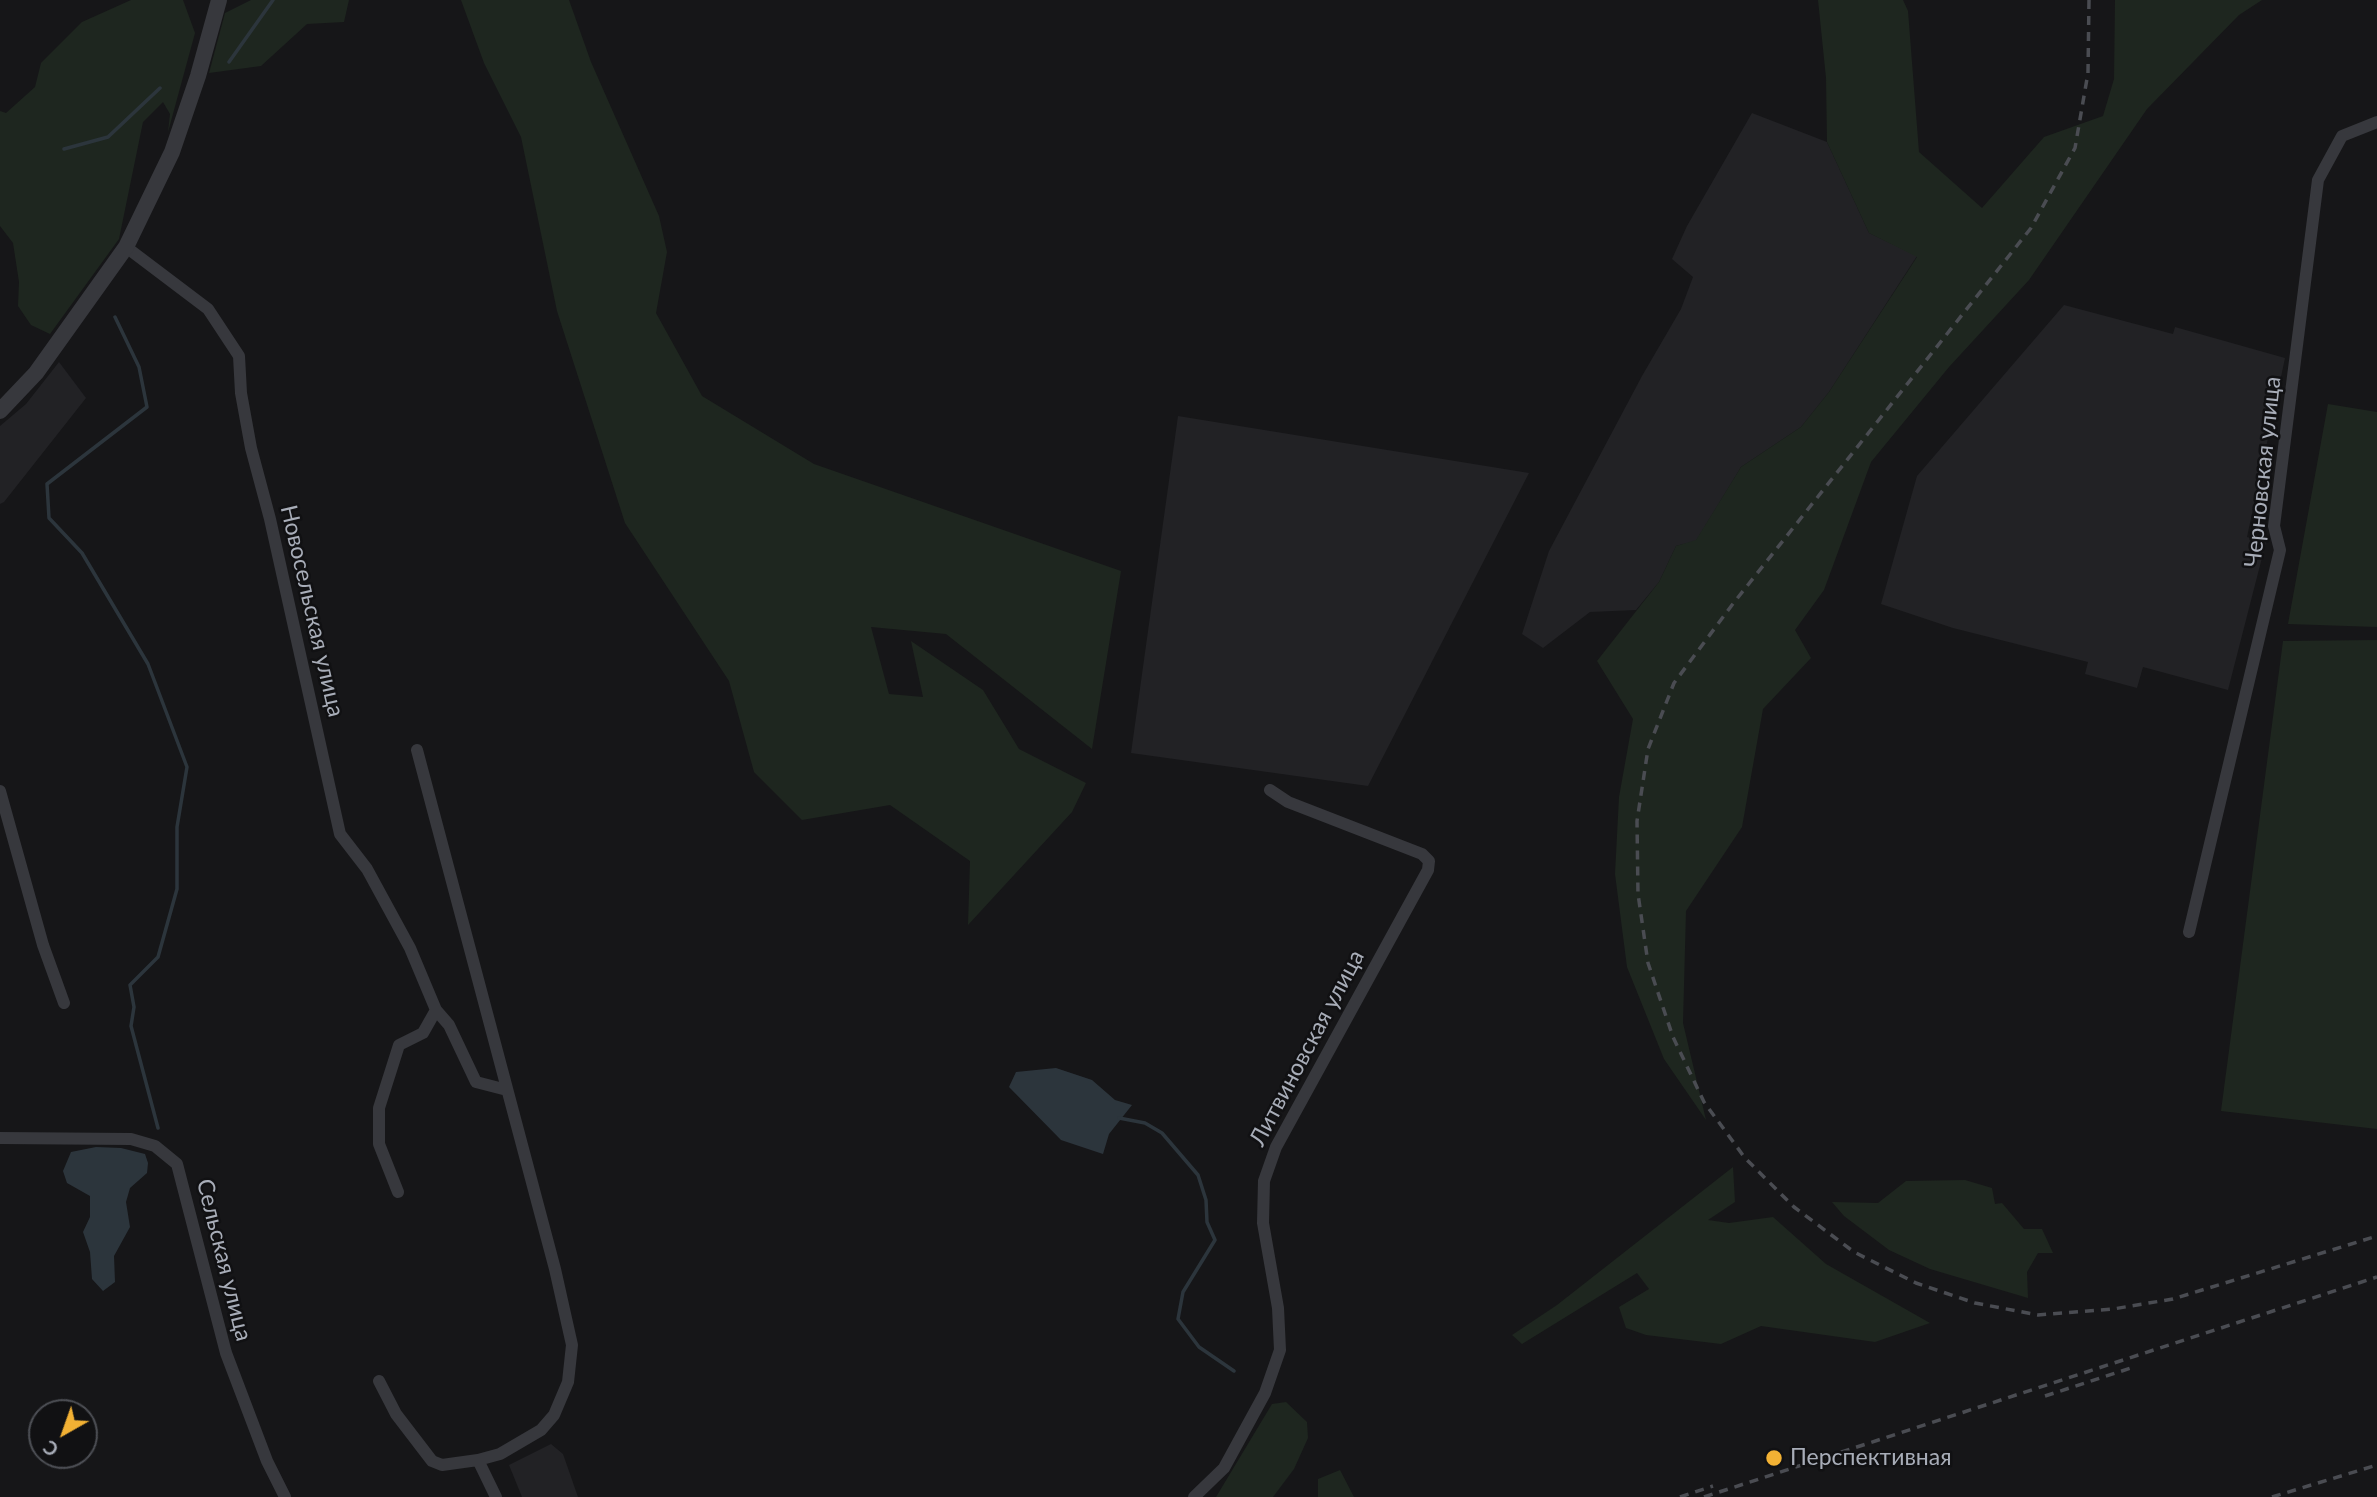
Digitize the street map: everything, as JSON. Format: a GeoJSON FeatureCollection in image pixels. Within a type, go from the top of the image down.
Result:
{"type":"FeatureCollection","features":[{"type":"Feature","properties":{"kind":"street"},"geometry":{"type":"LineString","coordinates":[[0,411],[36,373],[126,247],[172,152],[198,76],[219,0]]}},
{"type":"Feature","properties":{"kind":"street","name":"Черновская улица"},"geometry":{"type":"LineString","coordinates":[[2189,932],[2280,550],[2274,526],[2318,180],[2342,136],[2377,122]]}},
{"type":"Feature","properties":{"kind":"street","name":"Новосельская улица"},"geometry":{"type":"LineString","coordinates":[[126,247],[208,309],[239,356],[241,393],[251,448],[270,519],[340,834],[367,869],[410,948],[436,1010],[449,1025],[476,1082],[507,1090]]}},
{"type":"Feature","properties":{"kind":"street"},"geometry":{"type":"LineString","coordinates":[[379,1381],[396,1414],[432,1461],[442,1465],[478,1460],[499,1454],[541,1430],[554,1415],[568,1382],[572,1345],[417,750]]}},
{"type":"Feature","properties":{"kind":"street","name":"Литвиновская улица"},"geometry":{"type":"LineString","coordinates":[[1194,1497],[1224,1468],[1265,1392],[1280,1350],[1278,1308],[1263,1223],[1264,1181],[1276,1147],[1428,870],[1429,862],[1422,854],[1288,802],[1270,790]]}},
{"type":"Feature","properties":{"kind":"street"},"geometry":{"type":"LineString","coordinates":[[0,791],[43,946],[64,1003]]}},
{"type":"Feature","properties":{"kind":"street"},"geometry":{"type":"LineString","coordinates":[[398,1192],[379,1144],[379,1108],[399,1045],[423,1033],[436,1010]]}},
{"type":"Feature","properties":{"kind":"street","name":"Сельская улица"},"geometry":{"type":"LineString","coordinates":[[0,1138],[131,1139],[155,1146],[177,1164],[226,1353],[267,1461],[285,1497]]}},
{"type":"Feature","properties":{"kind":"street"},"geometry":{"type":"LineString","coordinates":[[478,1460],[496,1497]]}},
{"type":"Feature","properties":{"kind":"shaded area"},"geometry":{"type":"Polygon","coordinates":[[[131,0],[183,0],[195,33],[168,132],[170,114],[163,102],[143,122],[119,239],[50,334],[31,325],[18,306],[19,282],[13,243],[0,226],[0,111],[6,113],[35,87],[41,63],[82,22],[131,0]]]}},
{"type":"Feature","properties":{"kind":"shaded area"},"geometry":{"type":"Polygon","coordinates":[[[251,0],[349,0],[344,22],[307,24],[261,66],[209,73],[225,13],[251,0]]]}},
{"type":"Feature","properties":{"kind":"shaded area"},"geometry":{"type":"Polygon","coordinates":[[[461,0],[569,0],[591,62],[659,216],[667,252],[656,313],[702,396],[814,464],[1121,571],[1092,749],[946,634],[871,627],[889,694],[923,697],[911,641],[983,690],[1019,749],[1086,783],[1072,812],[968,925],[970,861],[890,805],[802,820],[754,772],[729,681],[625,523],[557,311],[521,137],[484,63],[461,0]]]}},
{"type":"Feature","properties":{"kind":"shaded area"},"geometry":{"type":"Polygon","coordinates":[[[1818,0],[1903,0],[1908,11],[1919,152],[1982,208],[2044,137],[2103,116],[2114,79],[2115,0],[2262,0],[2239,15],[2147,109],[2029,280],[1949,367],[1871,462],[1824,590],[1795,630],[1811,658],[1763,709],[1742,827],[1686,911],[1683,1023],[1706,1120],[1664,1059],[1627,967],[1615,874],[1619,797],[1633,719],[1597,661],[1659,582],[1676,546],[1696,540],[1741,467],[1801,427],[1829,392],[1917,257],[1869,233],[1827,142],[1826,78],[1818,0]]]}},
{"type":"Feature","properties":{"kind":"shaded area"},"geometry":{"type":"Polygon","coordinates":[[[1752,113],[1827,142],[1869,233],[1917,256],[1829,392],[1801,427],[1741,467],[1696,541],[1676,546],[1659,582],[1636,610],[1590,612],[1543,648],[1522,634],[1549,551],[1642,376],[1681,309],[1693,277],[1672,259],[1687,226],[1752,113]]]}},
{"type":"Feature","properties":{"kind":"shaded area"},"geometry":{"type":"Polygon","coordinates":[[[2064,305],[2173,334],[2175,327],[2285,358],[2247,537],[2266,542],[2228,690],[2143,667],[2137,688],[2085,674],[2088,662],[1953,628],[1881,604],[1917,476],[2064,305]]]}},
{"type":"Feature","properties":{"kind":"shaded area"},"geometry":{"type":"Polygon","coordinates":[[[59,362],[86,398],[0,504],[0,426],[26,404],[59,362]]]}},
{"type":"Feature","properties":{"kind":"shaded area"},"geometry":{"type":"Polygon","coordinates":[[[2328,404],[2377,412],[2377,627],[2288,624],[2328,404]]]}},
{"type":"Feature","properties":{"kind":"shaded area"},"geometry":{"type":"Polygon","coordinates":[[[1178,416],[1529,473],[1368,786],[1131,753],[1178,416]]]}},
{"type":"Feature","properties":{"kind":"shaded area"},"geometry":{"type":"Polygon","coordinates":[[[2377,640],[2377,1129],[2221,1111],[2283,641],[2377,640]]]}},
{"type":"Feature","properties":{"kind":"shaded area"},"geometry":{"type":"Polygon","coordinates":[[[1056,1068],[1092,1080],[1115,1100],[1132,1105],[1109,1134],[1103,1154],[1061,1140],[1009,1087],[1016,1072],[1056,1068]]]}},
{"type":"Feature","properties":{"kind":"shaded area"},"geometry":{"type":"Polygon","coordinates":[[[96,1147],[121,1148],[145,1154],[148,1163],[147,1173],[130,1188],[126,1202],[130,1227],[114,1256],[115,1282],[103,1291],[92,1279],[90,1252],[83,1232],[90,1217],[90,1196],[67,1183],[63,1171],[71,1152],[96,1147]]]}},
{"type":"Feature","properties":{"kind":"shaded area"},"geometry":{"type":"Polygon","coordinates":[[[1733,1167],[1735,1202],[1708,1220],[1729,1223],[1773,1217],[1826,1264],[1930,1323],[1875,1342],[1761,1326],[1721,1344],[1646,1335],[1626,1328],[1619,1307],[1649,1289],[1637,1273],[1522,1344],[1512,1335],[1557,1305],[1733,1167]]]}},
{"type":"Feature","properties":{"kind":"shaded area"},"geometry":{"type":"Polygon","coordinates":[[[1965,1180],[1992,1188],[1995,1204],[2002,1203],[2024,1229],[2042,1229],[2053,1253],[2038,1253],[2027,1272],[2028,1298],[1930,1269],[1889,1250],[1844,1216],[1832,1202],[1878,1203],[1906,1181],[1965,1180]]]}},
{"type":"Feature","properties":{"kind":"shaded area"},"geometry":{"type":"Polygon","coordinates":[[[1286,1402],[1307,1422],[1308,1438],[1294,1469],[1273,1497],[1216,1497],[1272,1404],[1286,1402]]]}},
{"type":"Feature","properties":{"kind":"shaded area"},"geometry":{"type":"Polygon","coordinates":[[[551,1444],[563,1454],[578,1497],[522,1497],[509,1465],[551,1444]]]}},
{"type":"Feature","properties":{"kind":"shaded area"},"geometry":{"type":"Polygon","coordinates":[[[1340,1470],[1354,1497],[1318,1497],[1318,1479],[1340,1470]]]}},
{"type":"Feature","properties":{"kind":"waterway"},"geometry":{"type":"LineString","coordinates":[[229,62],[273,0]]}},
{"type":"Feature","properties":{"kind":"waterway"},"geometry":{"type":"LineString","coordinates":[[64,149],[108,137],[160,88]]}},
{"type":"Feature","properties":{"kind":"waterway"},"geometry":{"type":"LineString","coordinates":[[115,317],[139,367],[147,407],[47,484],[49,518],[82,553],[148,664],[187,767],[177,827],[177,889],[158,957],[130,985],[134,1007],[131,1026],[158,1128]]}},
{"type":"Feature","properties":{"kind":"waterway"},"geometry":{"type":"LineString","coordinates":[[1119,1118],[1145,1123],[1162,1133],[1198,1175],[1206,1200],[1207,1222],[1215,1240],[1183,1292],[1178,1319],[1199,1347],[1234,1371]]}},
{"type":"Feature","properties":{"kind":"railway"},"geometry":{"type":"LineString","coordinates":[[2089,0],[2088,73],[2075,148],[2031,228],[1732,605],[1674,683],[1648,749],[1637,821],[1638,894],[1648,963],[1673,1037],[1704,1102],[1745,1158],[1794,1207],[1854,1252],[1916,1283],[1975,1303],[2038,1315],[2113,1309],[2173,1299],[2377,1236]]}},
{"type":"Feature","properties":{"kind":"railway"},"geometry":{"type":"LineString","coordinates":[[1704,1497],[2377,1277]]}},
{"type":"Feature","properties":{"kind":"railway"},"geometry":{"type":"LineString","coordinates":[[2045,1396],[2131,1368]]}},
{"type":"Feature","properties":{"kind":"railway"},"geometry":{"type":"LineString","coordinates":[[2272,1497],[2377,1465]]}},
{"type":"Feature","properties":{"kind":"railway"},"geometry":{"type":"LineString","coordinates":[[1680,1497],[1713,1486]]}},
{"type":"Feature","properties":{"kind":"place","name":"Перспективная"},"geometry":{"type":"Point","coordinates":[1774,1458]}}]}
